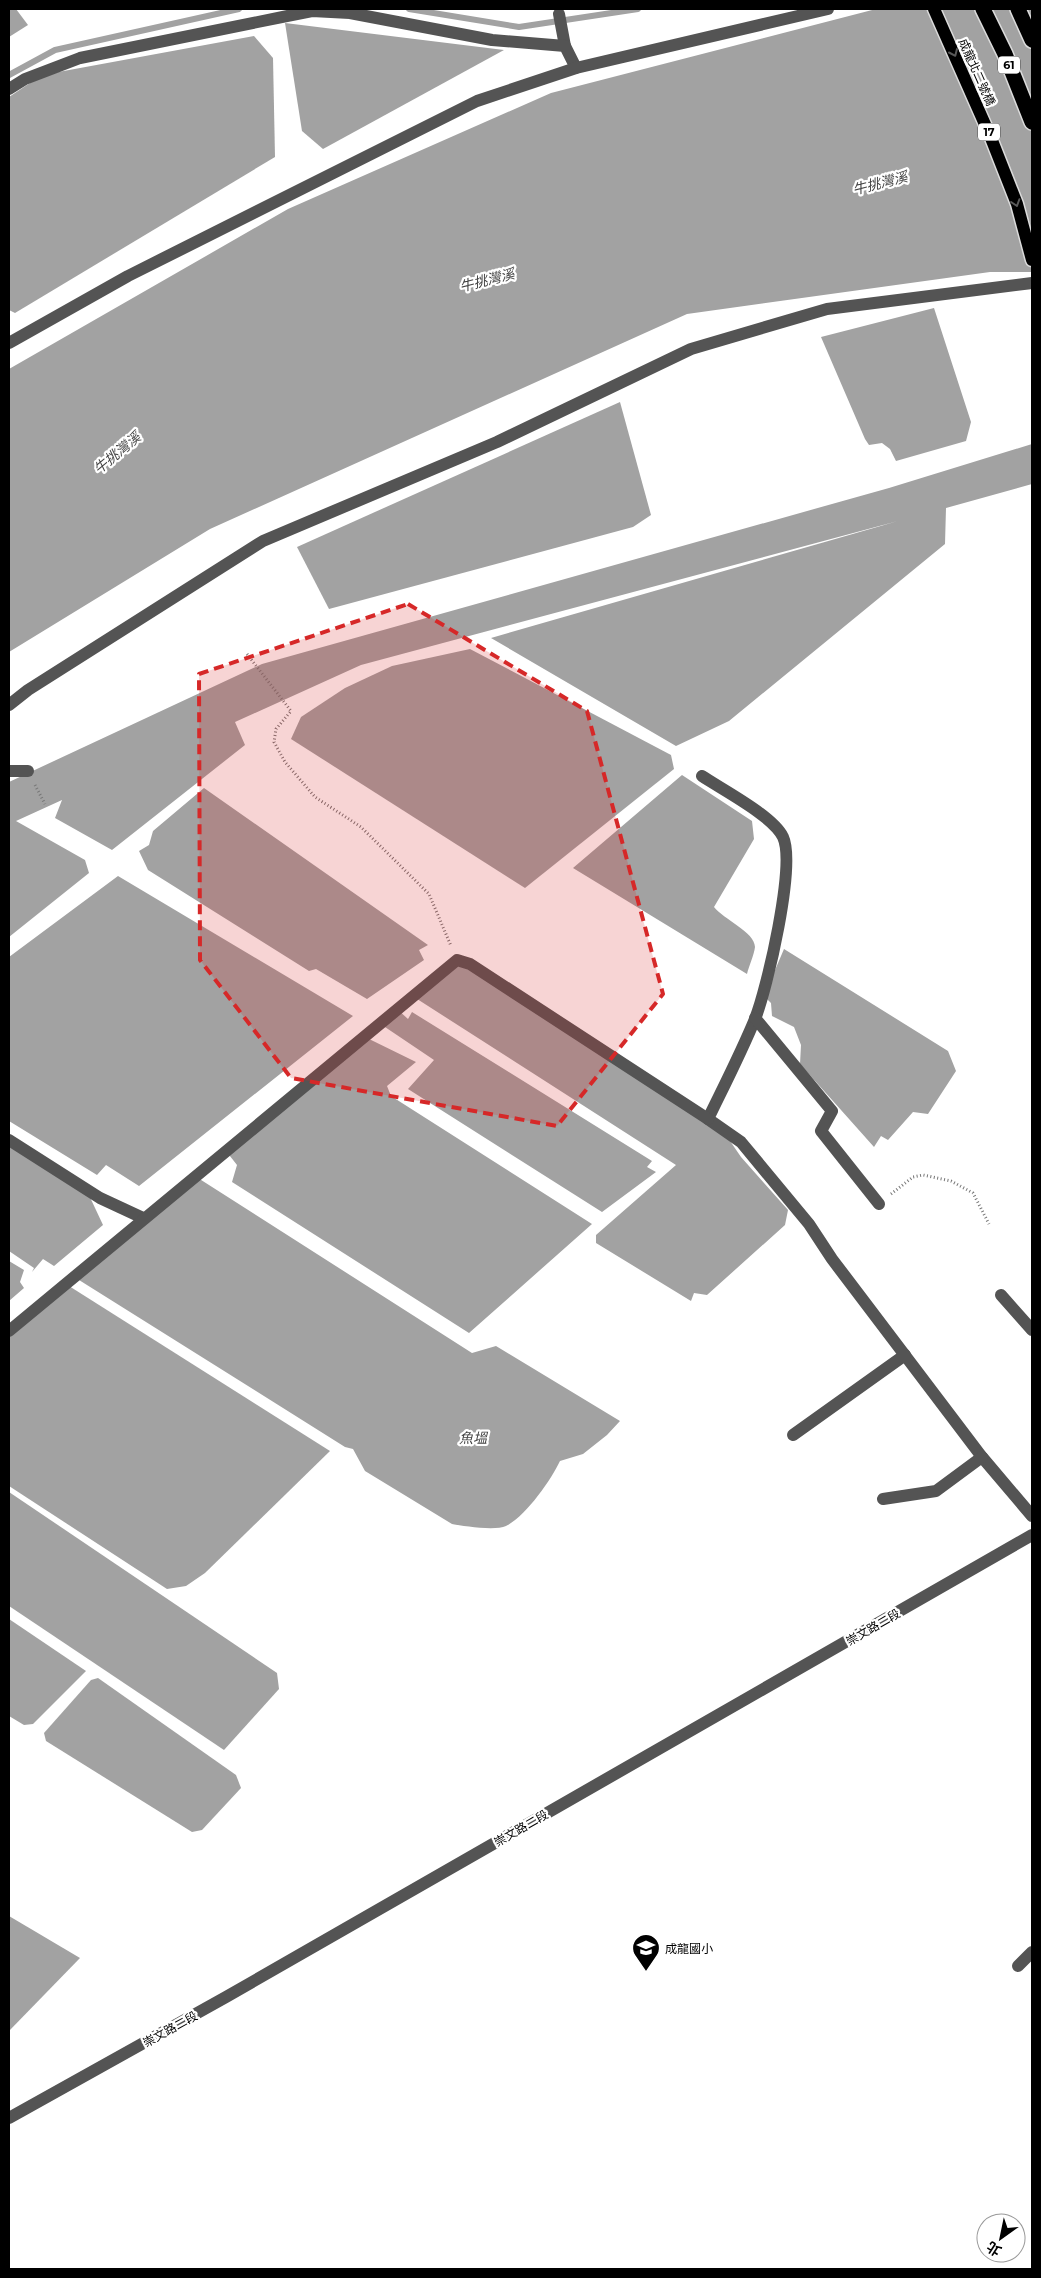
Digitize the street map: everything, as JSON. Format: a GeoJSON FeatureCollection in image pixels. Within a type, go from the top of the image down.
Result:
{"type":"FeatureCollection","features":[{"type":"Feature","properties":{"kind":"highway","name":"61"},"geometry":{"type":"LineString","coordinates":[[984,9],[1005,54],[1032,122]]}},
{"type":"Feature","properties":{"kind":"highway"},"geometry":{"type":"LineString","coordinates":[[1018,9],[1032,40]]}},
{"type":"Feature","properties":{"kind":"main road","name":"成龍北二號橋"},"geometry":{"type":"LineString","coordinates":[[934,9],[992,138],[1017,204],[1032,260]]}},
{"type":"Feature","properties":{"kind":"street"},"geometry":{"type":"LineString","coordinates":[[9,343],[128,276],[478,101],[576,68],[828,9]]}},
{"type":"Feature","properties":{"kind":"street"},"geometry":{"type":"LineString","coordinates":[[9,89],[25,79],[80,58],[312,11],[350,12],[492,40],[565,46]]}},
{"type":"Feature","properties":{"kind":"street"},"geometry":{"type":"LineString","coordinates":[[559,14],[565,46],[576,68]]}},
{"type":"Feature","properties":{"kind":"street"},"geometry":{"type":"LineString","coordinates":[[9,705],[28,690],[264,542],[497,442],[692,349],[827,309],[1032,283]]}},
{"type":"Feature","properties":{"kind":"street"},"geometry":{"type":"LineString","coordinates":[[9,771],[28,771]]}},
{"type":"Feature","properties":{"kind":"street"},"geometry":{"type":"LineString","coordinates":[[702,776],[770,820],[783,837],[787,871],[776,938],[755,1018],[708,1119]]}},
{"type":"Feature","properties":{"kind":"street"},"geometry":{"type":"LineString","coordinates":[[9,1331],[143,1218],[457,960],[470,964],[741,1142],[809,1224],[832,1259],[982,1457],[1032,1516]]}},
{"type":"Feature","properties":{"kind":"street"},"geometry":{"type":"LineString","coordinates":[[755,1018],[832,1112],[821,1131],[879,1204]]}},
{"type":"Feature","properties":{"kind":"street"},"geometry":{"type":"LineString","coordinates":[[9,1140],[100,1198],[143,1218]]}},
{"type":"Feature","properties":{"kind":"street"},"geometry":{"type":"LineString","coordinates":[[1001,1295],[1032,1330]]}},
{"type":"Feature","properties":{"kind":"street"},"geometry":{"type":"LineString","coordinates":[[793,1435],[905,1355]]}},
{"type":"Feature","properties":{"kind":"street"},"geometry":{"type":"LineString","coordinates":[[883,1499],[936,1491],[982,1457]]}},
{"type":"Feature","properties":{"kind":"street","name":"崇文路二段"},"geometry":{"type":"LineString","coordinates":[[9,2118],[226,1997],[1032,1535]]}},
{"type":"Feature","properties":{"kind":"street"},"geometry":{"type":"LineString","coordinates":[[1018,1966],[1032,1952]]}},
{"type":"Feature","properties":{"kind":"path"},"geometry":{"type":"LineString","coordinates":[[246,654],[291,711],[276,730],[274,742],[284,762],[314,797],[361,827],[429,894],[457,960]]}},
{"type":"Feature","properties":{"kind":"path"},"geometry":{"type":"LineString","coordinates":[[28,771],[45,804]]}},
{"type":"Feature","properties":{"kind":"path"},"geometry":{"type":"LineString","coordinates":[[879,1204],[913,1177],[923,1174],[952,1180],[973,1193],[989,1224]]}},
{"type":"Feature","properties":{"kind":"highlighted area"},"geometry":{"type":"Polygon","coordinates":[[[408,604],[587,711],[663,994],[557,1126],[291,1078],[200,960],[199,674],[408,604]]]}},
{"type":"Feature","properties":{"kind":"water"},"geometry":{"type":"Polygon","coordinates":[[[9,9],[16,9],[28,25],[9,37],[9,9]]]}},
{"type":"Feature","properties":{"kind":"water","name":"牛挑灣溪"},"geometry":{"type":"Polygon","coordinates":[[[876,9],[1032,9],[1032,272],[990,272],[687,314],[210,529],[9,652],[9,369],[288,209],[551,93],[876,9]]]}},
{"type":"Feature","properties":{"kind":"water"},"geometry":{"type":"Polygon","coordinates":[[[285,23],[504,50],[323,149],[302,131],[285,23]]]}},
{"type":"Feature","properties":{"kind":"water"},"geometry":{"type":"Polygon","coordinates":[[[254,36],[273,58],[275,157],[15,313],[9,310],[9,97],[42,75],[254,36]]]}},
{"type":"Feature","properties":{"kind":"water"},"geometry":{"type":"Polygon","coordinates":[[[934,308],[971,422],[966,441],[896,461],[890,449],[882,443],[869,445],[865,439],[821,337],[934,308]]]}},
{"type":"Feature","properties":{"kind":"water"},"geometry":{"type":"Polygon","coordinates":[[[620,402],[651,515],[633,527],[329,609],[297,547],[620,402]]]}},
{"type":"Feature","properties":{"kind":"water"},"geometry":{"type":"Polygon","coordinates":[[[1032,444],[1032,484],[946,508],[945,544],[729,721],[676,746],[491,638],[898,521],[361,665],[235,722],[245,745],[112,850],[55,818],[62,800],[16,821],[85,860],[89,873],[9,937],[9,782],[262,664],[889,488],[1032,444]]]}},
{"type":"Feature","properties":{"kind":"water"},"geometry":{"type":"Polygon","coordinates":[[[470,649],[671,755],[674,769],[525,888],[291,739],[301,717],[345,688],[392,666],[470,649]]]}},
{"type":"Feature","properties":{"kind":"water"},"geometry":{"type":"Polygon","coordinates":[[[682,775],[752,821],[754,839],[714,907],[754,941],[755,947],[747,974],[573,868],[682,775]]]}},
{"type":"Feature","properties":{"kind":"water"},"geometry":{"type":"Polygon","coordinates":[[[204,788],[428,945],[419,950],[424,960],[367,999],[316,969],[309,971],[148,870],[139,851],[149,845],[153,831],[204,788]]]}},
{"type":"Feature","properties":{"kind":"water"},"geometry":{"type":"Polygon","coordinates":[[[118,876],[353,1016],[139,1186],[106,1165],[97,1175],[9,1121],[9,957],[118,876]]]}},
{"type":"Feature","properties":{"kind":"water"},"geometry":{"type":"Polygon","coordinates":[[[784,949],[948,1051],[956,1071],[928,1114],[913,1112],[888,1140],[881,1136],[874,1147],[800,1064],[801,1045],[794,1027],[772,1016],[771,1003],[764,996],[784,949]]]}},
{"type":"Feature","properties":{"kind":"water"},"geometry":{"type":"Polygon","coordinates":[[[455,960],[728,1138],[741,1157],[788,1210],[785,1225],[707,1295],[694,1293],[691,1301],[596,1243],[596,1235],[676,1165],[414,997],[455,960]]]}},
{"type":"Feature","properties":{"kind":"water"},"geometry":{"type":"Polygon","coordinates":[[[397,1009],[408,1019],[412,1012],[652,1161],[647,1167],[656,1172],[602,1212],[408,1089],[434,1060],[382,1025],[397,1009]]]}},
{"type":"Feature","properties":{"kind":"water"},"geometry":{"type":"Polygon","coordinates":[[[365,1037],[416,1062],[387,1086],[391,1096],[592,1224],[469,1333],[232,1182],[237,1165],[226,1151],[365,1037]]]}},
{"type":"Feature","properties":{"kind":"water"},"geometry":{"type":"Polygon","coordinates":[[[9,1138],[88,1193],[103,1225],[54,1266],[43,1259],[32,1272],[34,1268],[9,1251],[9,1138]]]}},
{"type":"Feature","properties":{"kind":"water","name":"魚塭"},"geometry":{"type":"Polygon","coordinates":[[[198,1178],[472,1353],[496,1346],[620,1421],[607,1435],[583,1454],[560,1461],[551,1478],[530,1506],[506,1526],[487,1528],[452,1524],[365,1471],[353,1449],[345,1447],[79,1280],[198,1178]]]}},
{"type":"Feature","properties":{"kind":"water"},"geometry":{"type":"Polygon","coordinates":[[[9,1261],[24,1270],[20,1282],[24,1288],[9,1301],[9,1261]]]}},
{"type":"Feature","properties":{"kind":"water"},"geometry":{"type":"Polygon","coordinates":[[[69,1286],[330,1451],[205,1573],[186,1586],[167,1589],[9,1486],[9,1337],[69,1286]]]}},
{"type":"Feature","properties":{"kind":"water"},"geometry":{"type":"Polygon","coordinates":[[[9,1492],[277,1673],[279,1689],[224,1750],[9,1606],[9,1492]]]}},
{"type":"Feature","properties":{"kind":"water"},"geometry":{"type":"Polygon","coordinates":[[[9,1619],[86,1671],[33,1724],[24,1725],[9,1716],[9,1619]]]}},
{"type":"Feature","properties":{"kind":"water"},"geometry":{"type":"Polygon","coordinates":[[[98,1678],[236,1775],[241,1788],[202,1830],[192,1832],[46,1741],[44,1733],[91,1680],[98,1678]]]}},
{"type":"Feature","properties":{"kind":"water"},"geometry":{"type":"Polygon","coordinates":[[[9,1916],[80,1958],[9,2031],[9,1916]]]}},
{"type":"Feature","properties":{"kind":"waterway"},"geometry":{"type":"LineString","coordinates":[[9,75],[55,50],[239,9]]}},
{"type":"Feature","properties":{"kind":"waterway"},"geometry":{"type":"LineString","coordinates":[[409,9],[519,27],[638,9]]}},
{"type":"Feature","properties":{"kind":"place","name":"成龍國小"},"geometry":{"type":"Point","coordinates":[646,1972]}}]}
